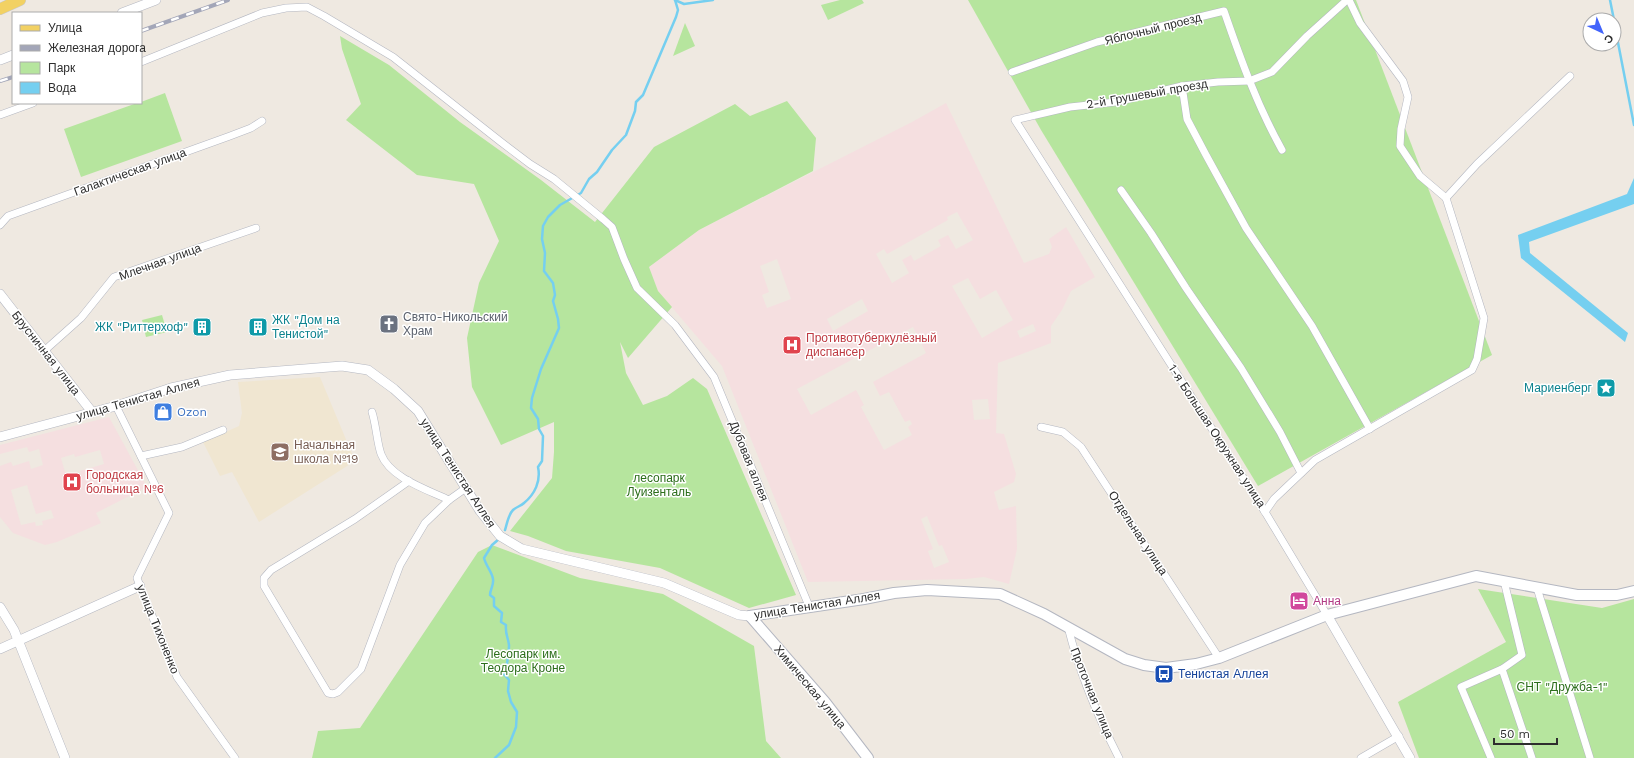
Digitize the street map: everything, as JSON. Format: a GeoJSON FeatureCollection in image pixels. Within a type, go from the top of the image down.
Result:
{"type":"FeatureCollection","features":[{"type":"Feature","properties":{"kind":"main road"},"geometry":{"type":"LineString","coordinates":[[0,8],[20,0]]}},
{"type":"Feature","properties":{"kind":"main road","name":"улица Тенистая Аллея"},"geometry":{"type":"LineString","coordinates":[[750,616],[894,593],[927,590],[970,591],[1000,594],[1068,627],[1125,658],[1144,665],[1166,668],[1196,664],[1219,658],[1327,615],[1476,576],[1577,595],[1617,595],[1634,591]]}},
{"type":"Feature","properties":{"kind":"main road","name":"Химическая улица"},"geometry":{"type":"LineString","coordinates":[[750,616],[825,702],[868,758]]}},
{"type":"Feature","properties":{"kind":"street"},"geometry":{"type":"LineString","coordinates":[[125,12],[156,0]]}},
{"type":"Feature","properties":{"kind":"street"},"geometry":{"type":"LineString","coordinates":[[1265,512],[1274,499],[1315,460],[1472,370],[1477,359],[1484,318],[1446,198],[1420,176],[1400,146],[1401,129],[1408,97],[1403,81],[1360,23],[1348,0]]}},
{"type":"Feature","properties":{"kind":"street","name":"2-й Грушевый проезд"},"geometry":{"type":"LineString","coordinates":[[1015,120],[1070,107],[1116,102],[1182,86],[1218,82],[1248,81],[1272,72],[1307,36],[1348,0]]}},
{"type":"Feature","properties":{"kind":"street","name":"Дубовая аллея"},"geometry":{"type":"LineString","coordinates":[[142,62],[262,13],[286,8],[307,7],[393,57],[501,142],[580,200],[612,227],[624,260],[637,288],[675,325],[714,377],[810,606]]}},
{"type":"Feature","properties":{"kind":"street","name":"Яблочный проезд"},"geometry":{"type":"LineString","coordinates":[[1012,72],[1097,42],[1224,11],[1248,81]]}},
{"type":"Feature","properties":{"kind":"street"},"geometry":{"type":"LineString","coordinates":[[0,60],[12,55]]}},
{"type":"Feature","properties":{"kind":"street"},"geometry":{"type":"LineString","coordinates":[[1446,198],[1477,164],[1570,76]]}},
{"type":"Feature","properties":{"kind":"street"},"geometry":{"type":"LineString","coordinates":[[1248,81],[1269,127],[1282,150]]}},
{"type":"Feature","properties":{"kind":"street"},"geometry":{"type":"LineString","coordinates":[[1182,86],[1187,119],[1246,228],[1312,326],[1370,429]]}},
{"type":"Feature","properties":{"kind":"street"},"geometry":{"type":"LineString","coordinates":[[0,116],[30,104]]}},
{"type":"Feature","properties":{"kind":"street","name":"1-я Большая Окружная улица"},"geometry":{"type":"LineString","coordinates":[[1015,120],[1265,512],[1410,758]]}},
{"type":"Feature","properties":{"kind":"street","name":"Галактическая улица"},"geometry":{"type":"LineString","coordinates":[[0,225],[8,216],[230,136],[250,128],[262,121]]}},
{"type":"Feature","properties":{"kind":"street"},"geometry":{"type":"LineString","coordinates":[[1121,190],[1241,368],[1280,432],[1301,473]]}},
{"type":"Feature","properties":{"kind":"street","name":"Млечная улица"},"geometry":{"type":"LineString","coordinates":[[44,351],[81,318],[114,277],[256,228]]}},
{"type":"Feature","properties":{"kind":"street","name":"Брусничная улица"},"geometry":{"type":"LineString","coordinates":[[0,294],[92,412]]}},
{"type":"Feature","properties":{"kind":"street","name":"улица Тенистая Аллея"},"geometry":{"type":"LineString","coordinates":[[0,437],[116,406],[171,388],[230,375],[342,366],[368,370],[394,389],[418,411],[480,511],[500,536],[522,549],[664,583],[739,615],[750,616]]}},
{"type":"Feature","properties":{"kind":"street","name":"улица Тихоненко"},"geometry":{"type":"LineString","coordinates":[[116,406],[169,513],[137,578],[177,677],[235,758]]}},
{"type":"Feature","properties":{"kind":"street"},"geometry":{"type":"LineString","coordinates":[[372,412],[381,455],[393,471],[409,481],[449,500]]}},
{"type":"Feature","properties":{"kind":"street","name":"Отдельная улица"},"geometry":{"type":"LineString","coordinates":[[1041,427],[1063,432],[1081,447],[1219,658]]}},
{"type":"Feature","properties":{"kind":"street"},"geometry":{"type":"LineString","coordinates":[[141,456],[182,447],[223,430]]}},
{"type":"Feature","properties":{"kind":"street"},"geometry":{"type":"LineString","coordinates":[[409,481],[355,519],[271,570],[264,578],[264,586],[328,693],[333,694],[338,692],[361,669],[400,565],[426,523],[449,500],[466,488]]}},
{"type":"Feature","properties":{"kind":"street"},"geometry":{"type":"LineString","coordinates":[[1492,758],[1461,687],[1502,669],[1522,655],[1504,581]]}},
{"type":"Feature","properties":{"kind":"street"},"geometry":{"type":"LineString","coordinates":[[0,649],[140,586]]}},
{"type":"Feature","properties":{"kind":"street"},"geometry":{"type":"LineString","coordinates":[[1537,588],[1590,758]]}},
{"type":"Feature","properties":{"kind":"street"},"geometry":{"type":"LineString","coordinates":[[0,607],[14,630],[65,758]]}},
{"type":"Feature","properties":{"kind":"street","name":"Проточная улица"},"geometry":{"type":"LineString","coordinates":[[1068,627],[1074,650],[1119,758]]}},
{"type":"Feature","properties":{"kind":"street"},"geometry":{"type":"LineString","coordinates":[[1502,669],[1532,758]]}},
{"type":"Feature","properties":{"kind":"street"},"geometry":{"type":"LineString","coordinates":[[1361,758],[1398,736]]}},
{"type":"Feature","properties":{"kind":"shaded area","name":"Противотуберкулёзный диспансер"},"geometry":{"type":"Polygon","coordinates":[[[946,103],[1024,263],[1049,254],[1052,247],[1049,239],[1066,227],[1095,277],[1071,291],[1062,310],[1051,326],[1051,343],[998,363],[996,433],[1004,434],[1016,474],[1014,482],[994,492],[999,510],[1016,506],[1017,549],[1009,584],[984,577],[966,579],[808,582],[722,366],[658,291],[649,267],[699,230],[912,122],[946,103]],[[957,212],[947,217],[948,220],[887,254],[884,249],[876,254],[892,283],[909,273],[902,260],[911,255],[914,261],[941,246],[938,240],[948,235],[956,249],[973,240],[957,212]],[[777,259],[760,266],[769,292],[762,295],[767,308],[791,299],[777,259]],[[968,278],[952,286],[982,338],[1013,320],[996,290],[980,299],[968,278]],[[862,299],[827,319],[833,331],[868,311],[862,299]],[[1033,324],[1017,331],[1020,338],[1036,331],[1033,324]],[[913,327],[797,389],[811,415],[856,390],[864,405],[861,407],[884,450],[912,435],[908,427],[912,424],[910,420],[905,422],[889,392],[880,396],[873,382],[926,353],[913,327]],[[988,399],[972,400],[974,420],[990,419],[988,399]],[[927,516],[921,519],[933,549],[928,551],[934,568],[949,562],[942,545],[939,546],[927,516]]]}},
{"type":"Feature","properties":{"kind":"shaded area","name":"Начальная школа №19"},"geometry":{"type":"Polygon","coordinates":[[[320,377],[355,461],[259,522],[232,472],[220,476],[203,442],[239,426],[242,413],[238,382],[320,377]]]}},
{"type":"Feature","properties":{"kind":"shaded area","name":"Городская больница №6"},"geometry":{"type":"Polygon","coordinates":[[[109,417],[147,487],[96,513],[101,523],[57,542],[45,545],[13,533],[0,517],[0,466],[11,462],[13,466],[29,461],[31,469],[43,465],[39,449],[29,452],[27,447],[0,454],[0,445],[109,417]],[[100,450],[75,457],[74,454],[61,458],[67,479],[81,475],[80,471],[104,464],[100,450]],[[27,485],[11,490],[21,525],[35,522],[36,526],[43,525],[42,521],[54,518],[51,510],[36,514],[27,485]]]}},
{"type":"Feature","properties":{"kind":"green space"},"geometry":{"type":"Polygon","coordinates":[[[840,0],[862,0],[864,3],[828,20],[821,5],[840,0]]]}},
{"type":"Feature","properties":{"kind":"green space"},"geometry":{"type":"Polygon","coordinates":[[[968,0],[1356,0],[1492,355],[1258,486],[1041,130],[968,0]]]}},
{"type":"Feature","properties":{"kind":"green space"},"geometry":{"type":"Polygon","coordinates":[[[685,23],[695,46],[673,56],[685,23]]]}},
{"type":"Feature","properties":{"kind":"green space","name":"лесопарк Луизенталь"},"geometry":{"type":"Polygon","coordinates":[[[340,36],[389,65],[460,122],[541,180],[595,222],[654,147],[735,104],[750,116],[787,101],[816,138],[813,171],[699,230],[649,267],[658,291],[672,307],[628,358],[620,342],[626,373],[643,405],[667,396],[693,378],[707,389],[796,595],[749,608],[660,568],[566,551],[528,536],[510,531],[552,478],[554,422],[501,445],[472,387],[467,338],[479,283],[499,241],[474,184],[417,175],[346,120],[361,104],[342,49],[340,36]]]}},
{"type":"Feature","properties":{"kind":"green space"},"geometry":{"type":"Polygon","coordinates":[[[165,93],[182,141],[81,177],[64,129],[134,104],[142,104],[142,102],[165,93]]]}},
{"type":"Feature","properties":{"kind":"green space"},"geometry":{"type":"Polygon","coordinates":[[[162,315],[167,332],[146,337],[142,320],[162,315]]]}},
{"type":"Feature","properties":{"kind":"green space","name":"Лесопарк им. Теодора Кроне"},"geometry":{"type":"Polygon","coordinates":[[[492,545],[580,578],[663,594],[754,646],[766,741],[781,758],[312,758],[318,731],[360,728],[478,552],[492,545]]]}},
{"type":"Feature","properties":{"kind":"green space","name":"СНТ \"Дружба-1\""},"geometry":{"type":"Polygon","coordinates":[[[1478,589],[1602,608],[1634,599],[1634,758],[1419,758],[1398,702],[1506,642],[1478,589]]]}},
{"type":"Feature","properties":{"kind":"water"},"geometry":{"type":"Polygon","coordinates":[[[1634,178],[1634,204],[1529,242],[1530,253],[1628,333],[1625,342],[1521,258],[1518,235],[1627,194],[1634,178]]]}},
{"type":"Feature","properties":{"kind":"waterway"},"geometry":{"type":"LineString","coordinates":[[675,0],[684,4],[713,0]]}},
{"type":"Feature","properties":{"kind":"waterway"},"geometry":{"type":"LineString","coordinates":[[505,530],[511,512],[523,504],[531,496],[538,482],[538,467],[542,461],[543,436],[539,429],[538,419],[531,408],[532,398],[541,369],[559,328],[553,301],[555,295],[553,283],[544,271],[545,253],[542,239],[543,226],[548,217],[560,205],[581,193],[589,179],[597,172],[612,150],[626,135],[635,111],[636,102],[643,95],[676,17],[678,10],[675,0]]}},
{"type":"Feature","properties":{"kind":"waterway"},"geometry":{"type":"LineString","coordinates":[[1610,0],[1612,12]]}},
{"type":"Feature","properties":{"kind":"waterway"},"geometry":{"type":"LineString","coordinates":[[1620,52],[1634,125]]}},
{"type":"Feature","properties":{"kind":"waterway"},"geometry":{"type":"LineString","coordinates":[[495,758],[509,745],[516,727],[517,712],[511,702],[508,691],[509,680],[504,674],[509,648],[506,625],[501,622],[502,613],[494,606],[494,598],[490,595],[493,579],[484,558],[492,545],[499,539]]}},
{"type":"Feature","properties":{"kind":"railway"},"geometry":{"type":"LineString","coordinates":[[142,31],[228,0]]}},
{"type":"Feature","properties":{"kind":"railway"},"geometry":{"type":"LineString","coordinates":[[0,81],[12,77]]}},
{"type":"Feature","properties":{"kind":"place","name":"Свято-Никольский Храм"},"geometry":{"type":"Point","coordinates":[389,324]}},
{"type":"Feature","properties":{"kind":"place","name":"ЖК \"Риттерхоф\""},"geometry":{"type":"Point","coordinates":[202,327]}},
{"type":"Feature","properties":{"kind":"place","name":"ЖК \"Дом на Тенистой\""},"geometry":{"type":"Point","coordinates":[258,327]}},
{"type":"Feature","properties":{"kind":"place","name":"Противотуберкулёзный диспансер"},"geometry":{"type":"Point","coordinates":[792,345]}},
{"type":"Feature","properties":{"kind":"place","name":"Мариенберг"},"geometry":{"type":"Point","coordinates":[1606,388]}},
{"type":"Feature","properties":{"kind":"place","name":"Ozon"},"geometry":{"type":"Point","coordinates":[163,412]}},
{"type":"Feature","properties":{"kind":"place","name":"Начальная школа №19"},"geometry":{"type":"Point","coordinates":[280,452]}},
{"type":"Feature","properties":{"kind":"place","name":"Городская больница №6"},"geometry":{"type":"Point","coordinates":[72,482]}},
{"type":"Feature","properties":{"kind":"place","name":"Анна"},"geometry":{"type":"Point","coordinates":[1299,601]}},
{"type":"Feature","properties":{"kind":"place","name":"Тенистая Аллея"},"geometry":{"type":"Point","coordinates":[1164,674]}}]}
